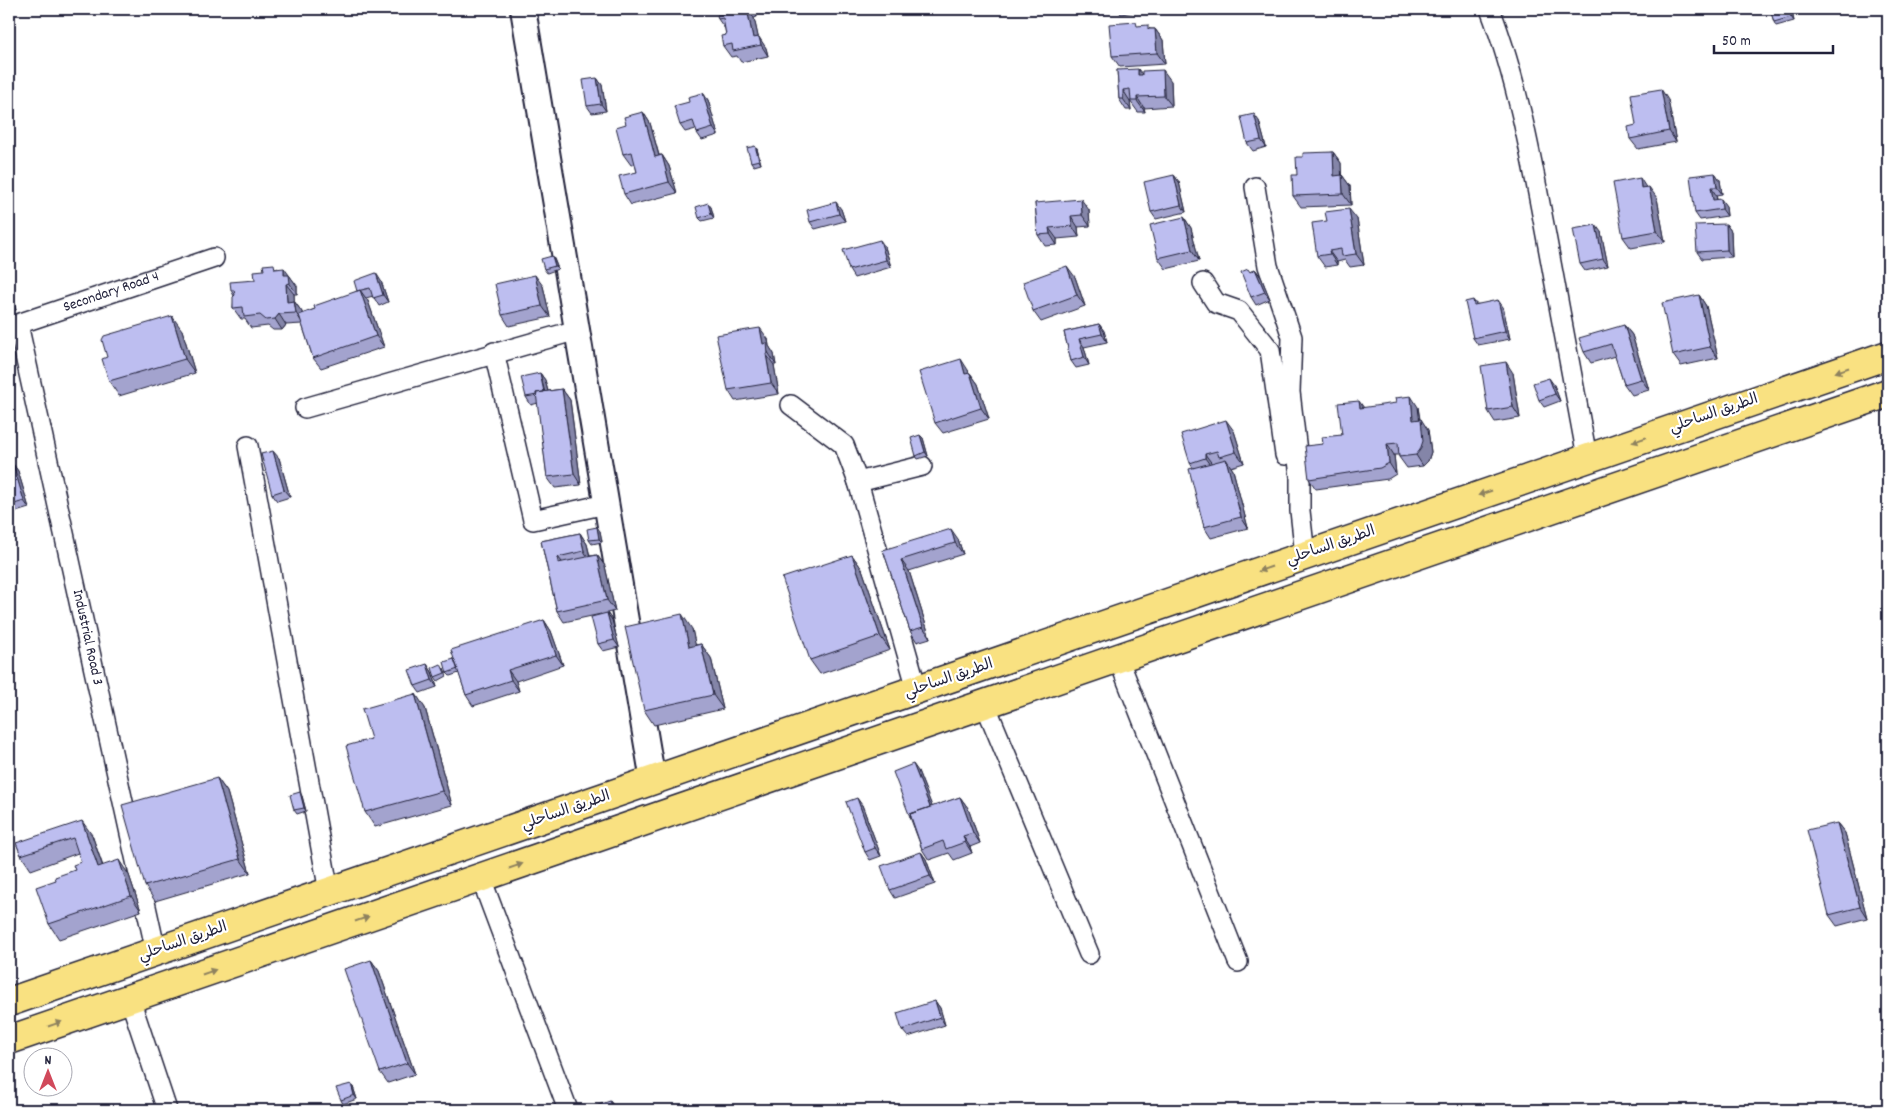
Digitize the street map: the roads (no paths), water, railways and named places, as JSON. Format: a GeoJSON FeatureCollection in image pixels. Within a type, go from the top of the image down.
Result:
{"type":"FeatureCollection","features":[{"type":"Feature","properties":{"kind":"highway","name":"الطريق الساحلي"},"geometry":{"type":"LineString","coordinates":[[9,1002],[917,690],[1587,457],[1888,355]]}},
{"type":"Feature","properties":{"kind":"highway"},"geometry":{"type":"LineString","coordinates":[[9,1040],[1888,394]]}},
{"type":"Feature","properties":{"kind":"street"},"geometry":{"type":"LineString","coordinates":[[523,9],[653,781]]}},
{"type":"Feature","properties":{"kind":"street"},"geometry":{"type":"LineString","coordinates":[[1490,9],[1505,54],[1533,166],[1587,457]]}},
{"type":"Feature","properties":{"kind":"street"},"geometry":{"type":"LineString","coordinates":[[1254,187],[1268,266],[1292,337],[1290,392],[1300,477],[1300,511],[1305,555]]}},
{"type":"Feature","properties":{"kind":"street","name":"Secondary Road 4"},"geometry":{"type":"LineString","coordinates":[[14,326],[214,258]]}},
{"type":"Feature","properties":{"kind":"street"},"geometry":{"type":"LineString","coordinates":[[1203,283],[1216,303],[1239,311],[1270,350],[1289,485],[1291,494],[1300,511]]}},
{"type":"Feature","properties":{"kind":"street","name":"Industrial Road 3"},"geometry":{"type":"LineString","coordinates":[[14,326],[156,952]]}},
{"type":"Feature","properties":{"kind":"street"},"geometry":{"type":"LineString","coordinates":[[305,408],[494,352],[577,330]]}},
{"type":"Feature","properties":{"kind":"street"},"geometry":{"type":"LineString","coordinates":[[494,352],[533,520],[606,504]]}},
{"type":"Feature","properties":{"kind":"street"},"geometry":{"type":"LineString","coordinates":[[791,405],[844,444],[858,482],[917,690]]}},
{"type":"Feature","properties":{"kind":"street"},"geometry":{"type":"LineString","coordinates":[[248,446],[330,892]]}},
{"type":"Feature","properties":{"kind":"street"},"geometry":{"type":"LineString","coordinates":[[858,482],[922,466]]}},
{"type":"Feature","properties":{"kind":"street"},"geometry":{"type":"LineString","coordinates":[[1118,658],[1238,962]]}},
{"type":"Feature","properties":{"kind":"street"},"geometry":{"type":"LineString","coordinates":[[985,704],[1089,954]]}},
{"type":"Feature","properties":{"kind":"street"},"geometry":{"type":"LineString","coordinates":[[482,878],[568,1110]]}},
{"type":"Feature","properties":{"kind":"street"},"geometry":{"type":"LineString","coordinates":[[130,999],[167,1110]]}}]}
